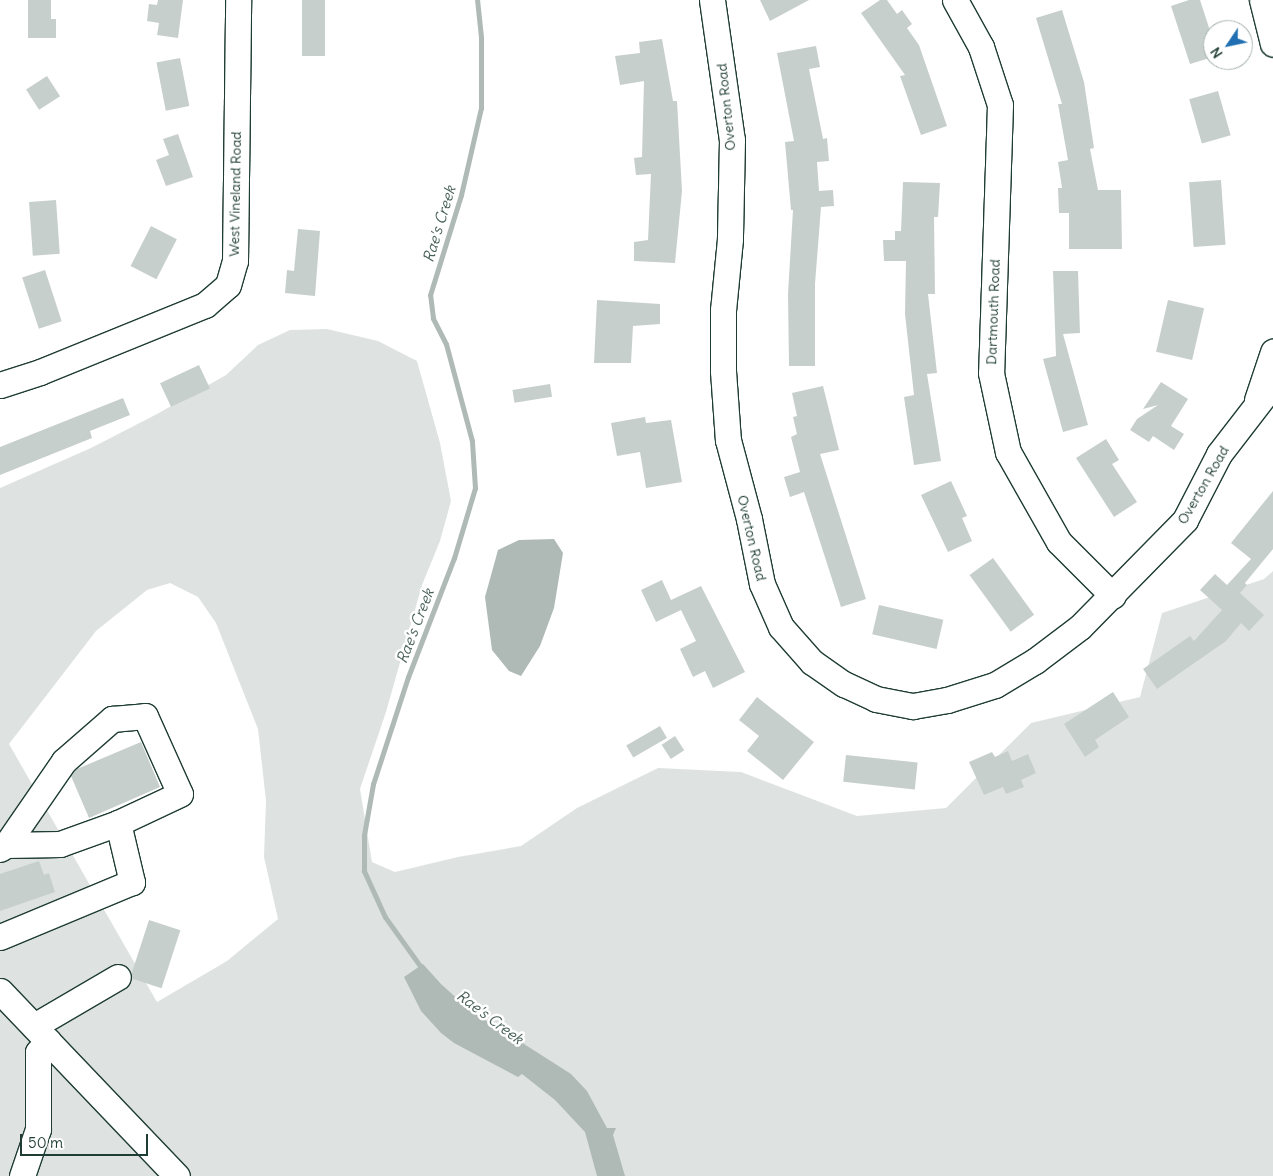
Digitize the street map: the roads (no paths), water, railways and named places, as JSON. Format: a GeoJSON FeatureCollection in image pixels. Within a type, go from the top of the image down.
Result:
{"type":"FeatureCollection","features":[{"type":"Feature","properties":{"kind":"street","name":"Overton Road"},"geometry":{"type":"LineString","coordinates":[[712,0],[732,140],[730,240],[723,310],[722,371],[728,440],[749,519],[762,584],[781,627],[812,662],[844,684],[876,699],[913,706],[947,700],[995,685],[1035,661],[1080,628],[1186,520],[1219,454],[1273,384]]}},
{"type":"Feature","properties":{"kind":"street","name":"Dartmouth Road"},"geometry":{"type":"LineString","coordinates":[[955,0],[981,47],[1000,105],[991,373],[1008,452],[1059,542],[1113,596]]}},
{"type":"Feature","properties":{"kind":"street"},"geometry":{"type":"LineString","coordinates":[[1262,0],[1273,44]]}},
{"type":"Feature","properties":{"kind":"street","name":"West Vineland Road"},"geometry":{"type":"LineString","coordinates":[[0,385],[40,372],[206,305],[228,285],[235,260],[238,1]]}},
{"type":"Feature","properties":{"kind":"street"},"geometry":{"type":"LineString","coordinates":[[1255,407],[1273,352]]}},
{"type":"Feature","properties":{"kind":"street"},"geometry":{"type":"LineString","coordinates":[[145,716],[180,794],[118,823],[60,844],[3,847],[64,761],[112,719],[145,716]]}},
{"type":"Feature","properties":{"kind":"street"},"geometry":{"type":"LineString","coordinates":[[0,936],[132,882],[118,823]]}},
{"type":"Feature","properties":{"kind":"street"},"geometry":{"type":"LineString","coordinates":[[22,1176],[38,1129],[38,1052],[41,1034],[118,977]]}},
{"type":"Feature","properties":{"kind":"street"},"geometry":{"type":"LineString","coordinates":[[0,991],[177,1176]]}},
{"type":"Feature","properties":{"kind":"waterway","name":"Rae's Creek"},"geometry":{"type":"LineString","coordinates":[[423,970],[385,917],[364,871],[364,835],[373,784],[408,677],[454,558],[475,488],[472,441],[446,344],[433,318],[430,295],[461,195],[481,108],[481,37],[477,0]]}}]}
